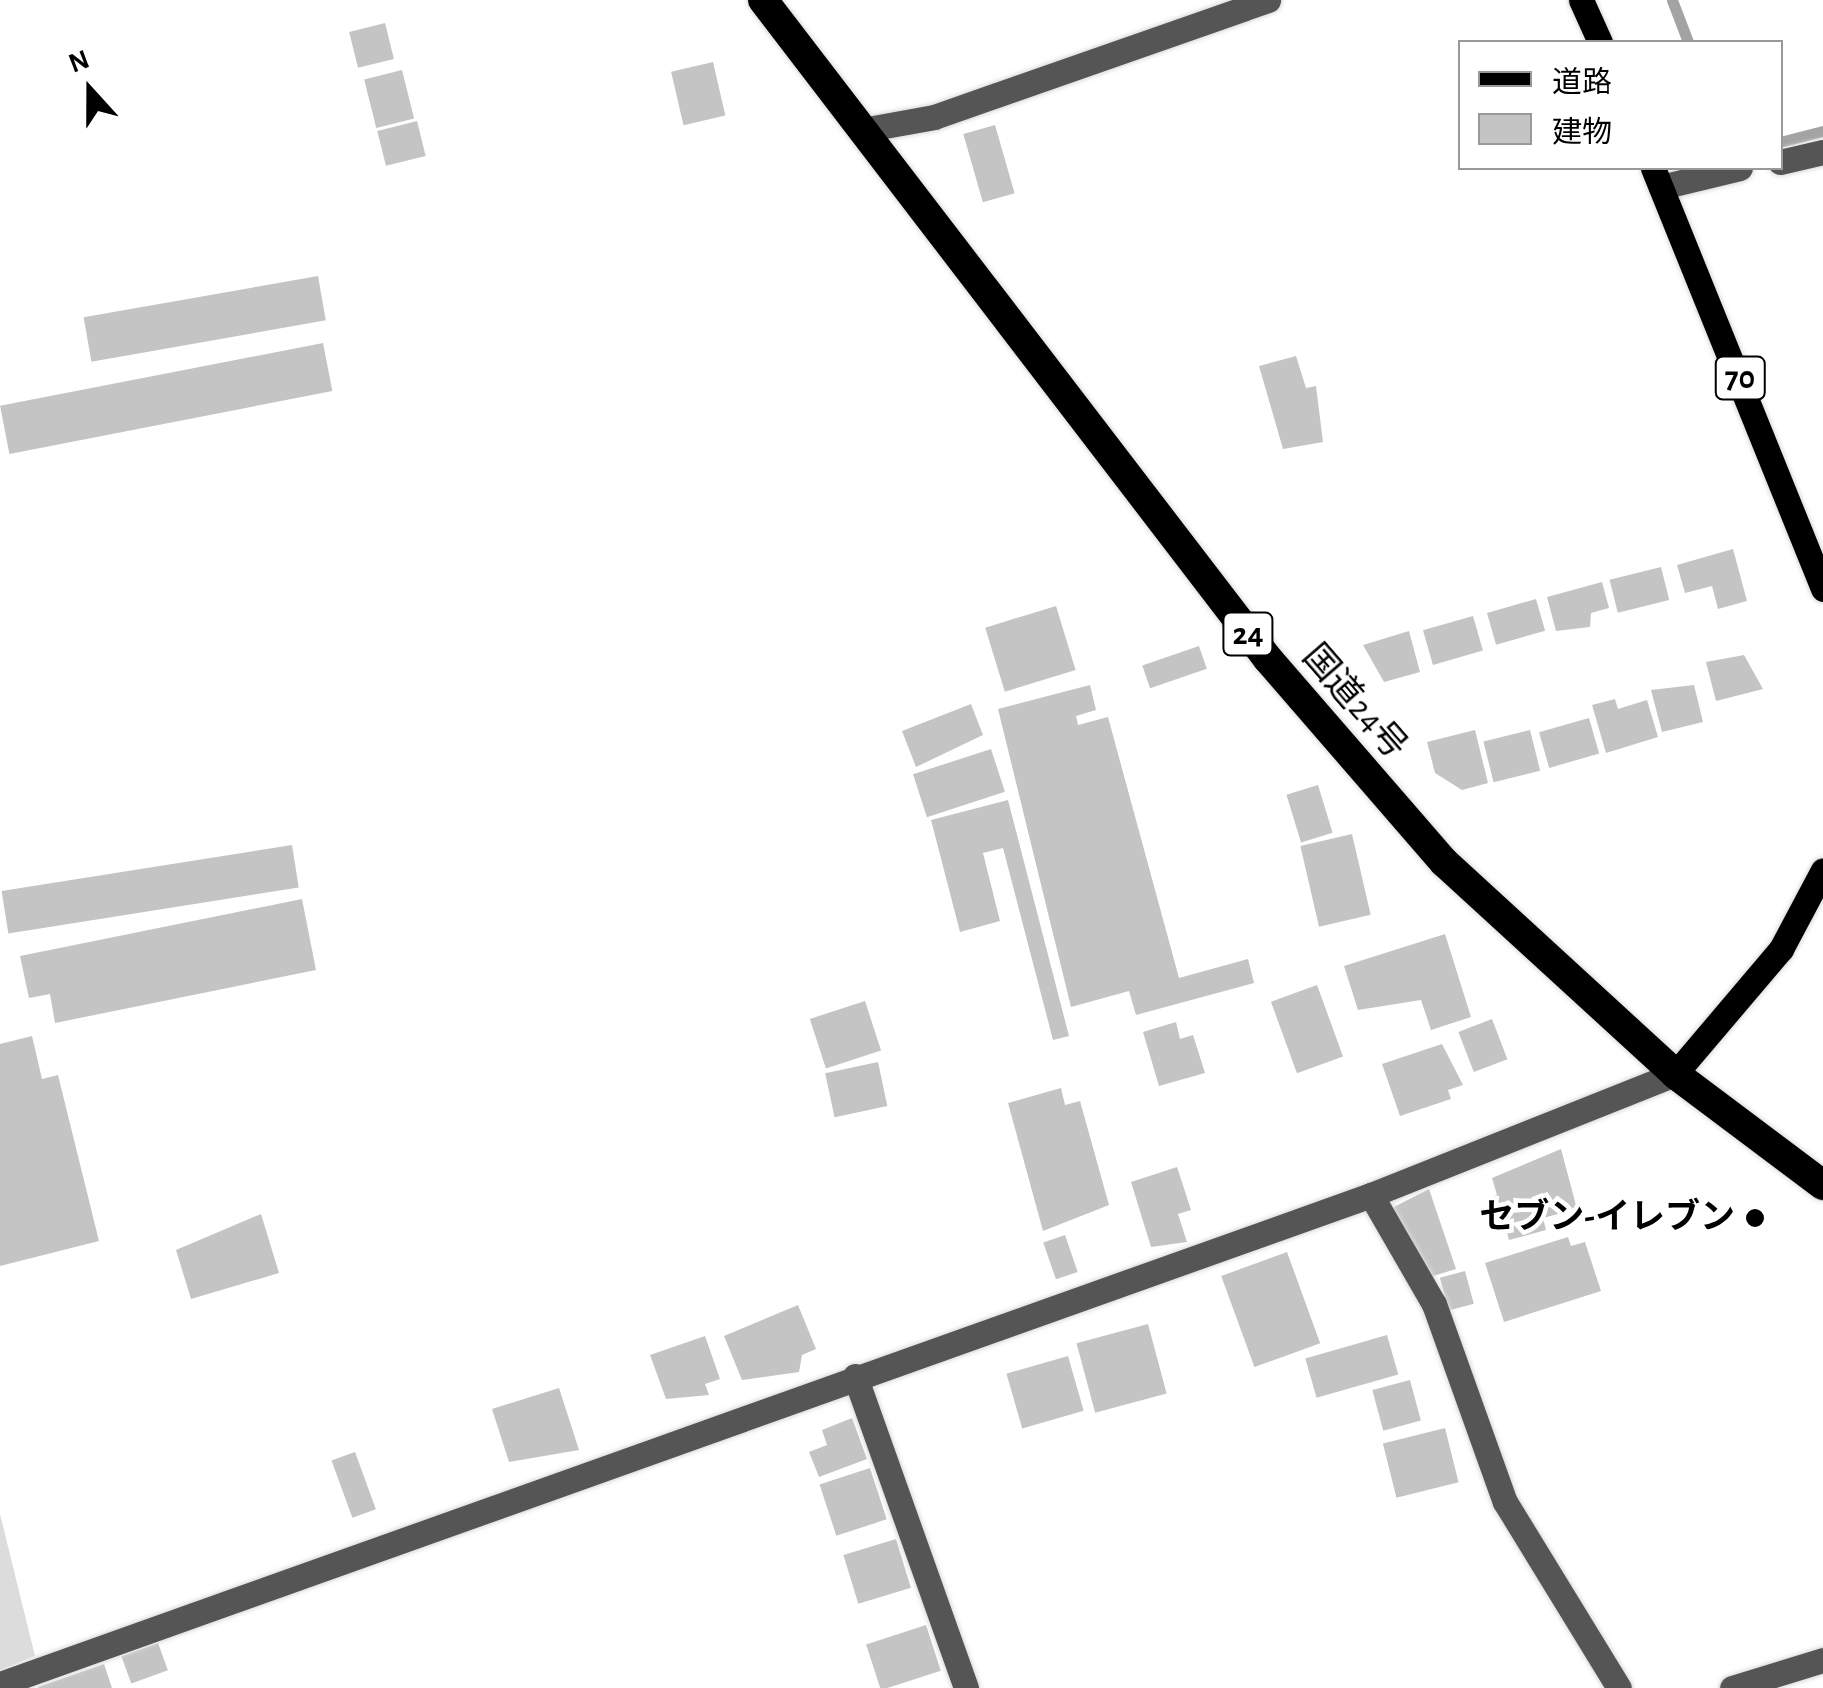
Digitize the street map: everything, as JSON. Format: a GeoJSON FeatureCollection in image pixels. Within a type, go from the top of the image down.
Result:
{"type":"FeatureCollection","features":[{"type":"Feature","properties":{"kind":"highway","name":"国道24号"},"geometry":{"type":"LineString","coordinates":[[763,0],[1268,659],[1444,862],[1675,1074],[1823,1186]]}},
{"type":"Feature","properties":{"kind":"main road"},"geometry":{"type":"LineString","coordinates":[[1582,0],[1599,40]]}},
{"type":"Feature","properties":{"kind":"main road","name":"70"},"geometry":{"type":"LineString","coordinates":[[1657,177],[1823,589]]}},
{"type":"Feature","properties":{"kind":"main road"},"geometry":{"type":"LineString","coordinates":[[1675,1074],[1781,949],[1823,870]]}},
{"type":"Feature","properties":{"kind":"street"},"geometry":{"type":"LineString","coordinates":[[862,130],[934,117],[1268,0]]}},
{"type":"Feature","properties":{"kind":"street"},"geometry":{"type":"LineString","coordinates":[[1783,161],[1823,152]]}},
{"type":"Feature","properties":{"kind":"street"},"geometry":{"type":"LineString","coordinates":[[1657,177],[1722,170]]}},
{"type":"Feature","properties":{"kind":"street"},"geometry":{"type":"LineString","coordinates":[[0,1684],[1370,1195],[1675,1074]]}},
{"type":"Feature","properties":{"kind":"street"},"geometry":{"type":"LineString","coordinates":[[1370,1195],[1434,1304],[1505,1502],[1619,1688]]}},
{"type":"Feature","properties":{"kind":"street"},"geometry":{"type":"LineString","coordinates":[[855,1376],[966,1688]]}},
{"type":"Feature","properties":{"kind":"street"},"geometry":{"type":"LineString","coordinates":[[1732,1688],[1823,1660]]}},
{"type":"Feature","properties":{"kind":"shaded area"},"geometry":{"type":"Polygon","coordinates":[[[0,1514],[35,1656],[0,1670],[0,1514]]]}},
{"type":"Feature","properties":{"kind":"building"},"geometry":{"type":"Polygon","coordinates":[[[385,23],[394,59],[358,68],[349,32],[385,23]]]}},
{"type":"Feature","properties":{"kind":"building"},"geometry":{"type":"Polygon","coordinates":[[[713,62],[725,116],[683,125],[671,72],[713,62]]]}},
{"type":"Feature","properties":{"kind":"building"},"geometry":{"type":"Polygon","coordinates":[[[402,70],[414,119],[376,128],[364,79],[402,70]]]}},
{"type":"Feature","properties":{"kind":"building"},"geometry":{"type":"Polygon","coordinates":[[[417,121],[426,156],[386,166],[377,131],[417,121]]]}},
{"type":"Feature","properties":{"kind":"building"},"geometry":{"type":"Polygon","coordinates":[[[995,125],[1015,193],[983,202],[963,134],[995,125]]]}},
{"type":"Feature","properties":{"kind":"building"},"geometry":{"type":"Polygon","coordinates":[[[318,276],[326,320],[91,362],[84,317],[318,276]]]}},
{"type":"Feature","properties":{"kind":"building"},"geometry":{"type":"Polygon","coordinates":[[[323,343],[332,391],[9,454],[0,406],[323,343]]]}},
{"type":"Feature","properties":{"kind":"building"},"geometry":{"type":"Polygon","coordinates":[[[1296,356],[1306,388],[1316,386],[1323,442],[1283,449],[1259,366],[1296,356]]]}},
{"type":"Feature","properties":{"kind":"building"},"geometry":{"type":"Polygon","coordinates":[[[1733,549],[1747,601],[1718,609],[1712,586],[1685,593],[1677,565],[1733,549]]]}},
{"type":"Feature","properties":{"kind":"building"},"geometry":{"type":"Polygon","coordinates":[[[1661,567],[1669,600],[1618,613],[1610,580],[1661,567]]]}},
{"type":"Feature","properties":{"kind":"building"},"geometry":{"type":"Polygon","coordinates":[[[1602,582],[1609,608],[1591,613],[1590,627],[1556,631],[1547,597],[1602,582]]]}},
{"type":"Feature","properties":{"kind":"building"},"geometry":{"type":"Polygon","coordinates":[[[1536,599],[1545,631],[1496,645],[1487,613],[1536,599]]]}},
{"type":"Feature","properties":{"kind":"building"},"geometry":{"type":"Polygon","coordinates":[[[1056,606],[1076,670],[1005,692],[985,628],[1056,606]]]}},
{"type":"Feature","properties":{"kind":"building"},"geometry":{"type":"Polygon","coordinates":[[[1473,616],[1483,651],[1433,665],[1423,630],[1473,616]]]}},
{"type":"Feature","properties":{"kind":"building"},"geometry":{"type":"Polygon","coordinates":[[[1409,631],[1420,672],[1384,682],[1363,645],[1409,631]]]}},
{"type":"Feature","properties":{"kind":"building"},"geometry":{"type":"Polygon","coordinates":[[[1199,646],[1207,669],[1150,688],[1142,666],[1199,646]]]}},
{"type":"Feature","properties":{"kind":"building"},"geometry":{"type":"Polygon","coordinates":[[[1744,655],[1763,689],[1716,701],[1706,662],[1744,655]]]}},
{"type":"Feature","properties":{"kind":"building"},"geometry":{"type":"Polygon","coordinates":[[[1090,685],[1096,710],[1076,716],[1078,725],[1108,717],[1179,978],[1248,959],[1254,983],[1136,1015],[1129,991],[1071,1007],[998,709],[1090,685]]]}},
{"type":"Feature","properties":{"kind":"building"},"geometry":{"type":"Polygon","coordinates":[[[1694,685],[1703,722],[1662,732],[1651,690],[1694,685]]]}},
{"type":"Feature","properties":{"kind":"building"},"geometry":{"type":"Polygon","coordinates":[[[1615,699],[1618,709],[1647,700],[1658,737],[1606,753],[1592,705],[1615,699]]]}},
{"type":"Feature","properties":{"kind":"building"},"geometry":{"type":"Polygon","coordinates":[[[971,704],[983,735],[916,767],[902,731],[971,704]]]}},
{"type":"Feature","properties":{"kind":"building"},"geometry":{"type":"Polygon","coordinates":[[[1589,718],[1599,754],[1549,768],[1539,732],[1589,718]]]}},
{"type":"Feature","properties":{"kind":"building"},"geometry":{"type":"Polygon","coordinates":[[[1475,730],[1488,783],[1462,790],[1435,773],[1427,742],[1475,730]]]}},
{"type":"Feature","properties":{"kind":"building"},"geometry":{"type":"Polygon","coordinates":[[[1530,730],[1540,771],[1494,782],[1483,742],[1530,730]]]}},
{"type":"Feature","properties":{"kind":"building"},"geometry":{"type":"Polygon","coordinates":[[[991,749],[1005,792],[927,817],[913,774],[991,749]]]}},
{"type":"Feature","properties":{"kind":"building"},"geometry":{"type":"Polygon","coordinates":[[[1318,785],[1333,833],[1301,842],[1286,795],[1318,785]]]}},
{"type":"Feature","properties":{"kind":"building"},"geometry":{"type":"Polygon","coordinates":[[[1008,800],[1069,1036],[1053,1040],[1003,848],[983,853],[1000,921],[960,932],[931,820],[1008,800]]]}},
{"type":"Feature","properties":{"kind":"building"},"geometry":{"type":"Polygon","coordinates":[[[1352,834],[1371,915],[1319,927],[1300,846],[1352,834]]]}},
{"type":"Feature","properties":{"kind":"building"},"geometry":{"type":"Polygon","coordinates":[[[292,845],[299,887],[8,933],[2,891],[292,845]]]}},
{"type":"Feature","properties":{"kind":"building"},"geometry":{"type":"Polygon","coordinates":[[[302,899],[316,970],[55,1023],[50,994],[29,998],[20,956],[302,899]]]}},
{"type":"Feature","properties":{"kind":"building"},"geometry":{"type":"Polygon","coordinates":[[[1445,934],[1471,1017],[1431,1030],[1421,1000],[1358,1010],[1344,966],[1445,934]]]}},
{"type":"Feature","properties":{"kind":"building"},"geometry":{"type":"Polygon","coordinates":[[[1317,985],[1343,1056],[1297,1073],[1271,1002],[1317,985]]]}},
{"type":"Feature","properties":{"kind":"building"},"geometry":{"type":"Polygon","coordinates":[[[865,1001],[881,1050],[826,1068],[810,1019],[865,1001]]]}},
{"type":"Feature","properties":{"kind":"building"},"geometry":{"type":"Polygon","coordinates":[[[1492,1019],[1507,1059],[1474,1072],[1458,1032],[1492,1019]]]}},
{"type":"Feature","properties":{"kind":"building"},"geometry":{"type":"Polygon","coordinates":[[[1176,1022],[1180,1039],[1193,1035],[1205,1073],[1159,1086],[1143,1032],[1176,1022]]]}},
{"type":"Feature","properties":{"kind":"building"},"geometry":{"type":"Polygon","coordinates":[[[32,1036],[42,1079],[58,1075],[99,1241],[0,1266],[0,1044],[32,1036]]]}},
{"type":"Feature","properties":{"kind":"building"},"geometry":{"type":"Polygon","coordinates":[[[1442,1044],[1463,1085],[1448,1090],[1451,1099],[1400,1116],[1382,1064],[1442,1044]]]}},
{"type":"Feature","properties":{"kind":"building"},"geometry":{"type":"Polygon","coordinates":[[[878,1062],[887,1106],[835,1117],[825,1073],[878,1062]]]}},
{"type":"Feature","properties":{"kind":"building"},"geometry":{"type":"Polygon","coordinates":[[[1061,1088],[1065,1105],[1080,1101],[1109,1205],[1043,1231],[1008,1103],[1061,1088]]]}},
{"type":"Feature","properties":{"kind":"building"},"geometry":{"type":"Polygon","coordinates":[[[1561,1149],[1577,1209],[1543,1218],[1546,1230],[1509,1240],[1506,1229],[1495,1232],[1486,1198],[1497,1195],[1492,1178],[1561,1149]]]}},
{"type":"Feature","properties":{"kind":"building"},"geometry":{"type":"Polygon","coordinates":[[[1177,1167],[1191,1210],[1178,1214],[1187,1242],[1151,1247],[1131,1182],[1177,1167]]]}},
{"type":"Feature","properties":{"kind":"building"},"geometry":{"type":"Polygon","coordinates":[[[1429,1189],[1456,1269],[1430,1277],[1392,1208],[1429,1189]]]}},
{"type":"Feature","properties":{"kind":"building"},"geometry":{"type":"Polygon","coordinates":[[[261,1214],[279,1273],[191,1299],[176,1250],[261,1214]]]}},
{"type":"Feature","properties":{"kind":"building"},"geometry":{"type":"Polygon","coordinates":[[[1065,1235],[1078,1272],[1056,1279],[1043,1242],[1065,1235]]]}},
{"type":"Feature","properties":{"kind":"building"},"geometry":{"type":"Polygon","coordinates":[[[1568,1237],[1571,1246],[1585,1242],[1601,1291],[1504,1322],[1485,1263],[1568,1237]]]}},
{"type":"Feature","properties":{"kind":"building"},"geometry":{"type":"Polygon","coordinates":[[[1287,1252],[1320,1343],[1254,1367],[1221,1276],[1287,1252]]]}},
{"type":"Feature","properties":{"kind":"building"},"geometry":{"type":"Polygon","coordinates":[[[1465,1271],[1474,1304],[1449,1311],[1440,1278],[1465,1271]]]}},
{"type":"Feature","properties":{"kind":"building"},"geometry":{"type":"Polygon","coordinates":[[[798,1305],[816,1349],[802,1355],[799,1372],[742,1380],[724,1336],[798,1305]]]}},
{"type":"Feature","properties":{"kind":"building"},"geometry":{"type":"Polygon","coordinates":[[[1148,1324],[1167,1394],[1095,1413],[1077,1343],[1148,1324]]]}},
{"type":"Feature","properties":{"kind":"building"},"geometry":{"type":"Polygon","coordinates":[[[1387,1335],[1398,1374],[1317,1398],[1305,1358],[1387,1335]]]}},
{"type":"Feature","properties":{"kind":"building"},"geometry":{"type":"Polygon","coordinates":[[[705,1336],[720,1379],[705,1384],[709,1395],[666,1399],[650,1355],[705,1336]]]}},
{"type":"Feature","properties":{"kind":"building"},"geometry":{"type":"Polygon","coordinates":[[[1068,1356],[1084,1411],[1022,1428],[1006,1374],[1068,1356]]]}},
{"type":"Feature","properties":{"kind":"building"},"geometry":{"type":"Polygon","coordinates":[[[1410,1380],[1421,1421],[1383,1431],[1372,1390],[1410,1380]]]}},
{"type":"Feature","properties":{"kind":"building"},"geometry":{"type":"Polygon","coordinates":[[[559,1388],[579,1450],[509,1462],[492,1409],[559,1388]]]}},
{"type":"Feature","properties":{"kind":"building"},"geometry":{"type":"Polygon","coordinates":[[[852,1418],[867,1459],[819,1477],[809,1452],[827,1445],[822,1430],[852,1418]]]}},
{"type":"Feature","properties":{"kind":"building"},"geometry":{"type":"Polygon","coordinates":[[[1445,1428],[1459,1482],[1396,1498],[1383,1443],[1445,1428]]]}},
{"type":"Feature","properties":{"kind":"building"},"geometry":{"type":"Polygon","coordinates":[[[355,1452],[376,1509],[352,1518],[332,1461],[355,1452]]]}},
{"type":"Feature","properties":{"kind":"building"},"geometry":{"type":"Polygon","coordinates":[[[870,1468],[887,1519],[836,1536],[820,1484],[870,1468]]]}},
{"type":"Feature","properties":{"kind":"building"},"geometry":{"type":"Polygon","coordinates":[[[896,1539],[911,1588],[858,1604],[843,1555],[896,1539]]]}},
{"type":"Feature","properties":{"kind":"building"},"geometry":{"type":"Polygon","coordinates":[[[926,1625],[941,1671],[880,1688],[866,1644],[926,1625]]]}},
{"type":"Feature","properties":{"kind":"building"},"geometry":{"type":"Polygon","coordinates":[[[158,1643],[168,1670],[131,1684],[121,1656],[158,1643]]]}},
{"type":"Feature","properties":{"kind":"building"},"geometry":{"type":"Polygon","coordinates":[[[104,1664],[112,1688],[38,1688],[38,1687],[104,1664]]]}},
{"type":"Feature","properties":{"kind":"waterway"},"geometry":{"type":"LineString","coordinates":[[1672,0],[1687,40]]}},
{"type":"Feature","properties":{"kind":"waterway"},"geometry":{"type":"LineString","coordinates":[[1783,141],[1823,131]]}},
{"type":"Feature","properties":{"kind":"place","name":"セブン-イレブン"},"geometry":{"type":"Point","coordinates":[1755,1218]}}]}
